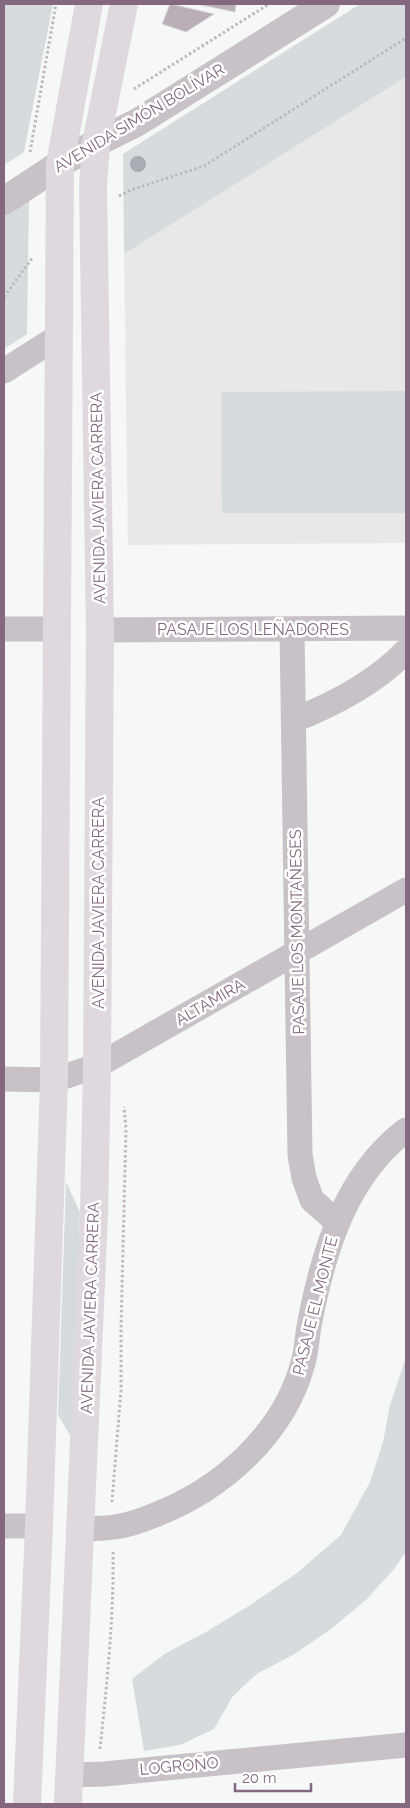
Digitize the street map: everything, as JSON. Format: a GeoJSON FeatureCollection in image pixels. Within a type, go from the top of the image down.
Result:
{"type":"FeatureCollection","features":[{"type":"Feature","properties":{"kind":"main road"},"geometry":{"type":"LineString","coordinates":[[26,1804],[39,1526],[54,1080],[60,164],[89,4]]}},
{"type":"Feature","properties":{"kind":"main road","name":"AVENIDA JAVIERA CARRERA"},"geometry":{"type":"LineString","coordinates":[[68,1804],[94,1216],[97,1066],[100,630],[94,215],[96,143],[124,4]]}},
{"type":"Feature","properties":{"kind":"main road"},"geometry":{"type":"LineString","coordinates":[[60,336],[79,350],[87,359],[96,381]]}},
{"type":"Feature","properties":{"kind":"main road"},"geometry":{"type":"LineString","coordinates":[[40,1486],[44,1499],[51,1510],[61,1520],[71,1526],[81,1528]]}},
{"type":"Feature","properties":{"kind":"street","name":"AVENIDA SIMÓN BOLÍVAR"},"geometry":{"type":"LineString","coordinates":[[4,201],[60,164],[138,122],[326,4]]}},
{"type":"Feature","properties":{"kind":"street"},"geometry":{"type":"LineString","coordinates":[[4,371],[60,336]]}},
{"type":"Feature","properties":{"kind":"street","name":"PASAJE LOS LEÑADORES"},"geometry":{"type":"LineString","coordinates":[[100,630],[406,628]]}},
{"type":"Feature","properties":{"kind":"street"},"geometry":{"type":"LineString","coordinates":[[4,629],[58,629]]}},
{"type":"Feature","properties":{"kind":"street","name":"PASAJE LOS MONTAÑESES"},"geometry":{"type":"LineString","coordinates":[[292,630],[300,1155],[304,1178],[312,1200],[337,1222]]}},
{"type":"Feature","properties":{"kind":"street"},"geometry":{"type":"LineString","coordinates":[[294,720],[320,710],[354,692],[391,667],[406,651]]}},
{"type":"Feature","properties":{"kind":"street","name":"ALTAMIRA"},"geometry":{"type":"LineString","coordinates":[[4,1079],[54,1080],[97,1066],[406,890]]}},
{"type":"Feature","properties":{"kind":"street","name":"PASAJE EL MONTE"},"geometry":{"type":"LineString","coordinates":[[81,1528],[116,1527],[143,1520],[170,1509],[197,1495],[221,1479],[244,1460],[263,1439],[280,1415],[293,1390],[303,1362],[317,1285],[337,1222],[347,1202],[372,1163],[387,1145],[406,1130]]}},
{"type":"Feature","properties":{"kind":"street"},"geometry":{"type":"LineString","coordinates":[[4,1526],[39,1526]]}},
{"type":"Feature","properties":{"kind":"street","name":"LOGROÑO"},"geometry":{"type":"LineString","coordinates":[[70,1775],[104,1774],[406,1745]]}},
{"type":"Feature","properties":{"kind":"path"},"geometry":{"type":"LineString","coordinates":[[30,154],[56,4]]}},
{"type":"Feature","properties":{"kind":"path"},"geometry":{"type":"LineString","coordinates":[[94,215],[131,190],[204,166],[406,38]]}},
{"type":"Feature","properties":{"kind":"path"},"geometry":{"type":"LineString","coordinates":[[4,297],[30,259],[60,239]]}},
{"type":"Feature","properties":{"kind":"shaded area"},"geometry":{"type":"Polygon","coordinates":[[[4,4],[53,4],[24,152],[4,165],[4,4]]]}},
{"type":"Feature","properties":{"kind":"shaded area"},"geometry":{"type":"Polygon","coordinates":[[[360,4],[406,4],[406,77],[124,254],[123,154],[360,4]]]}},
{"type":"Feature","properties":{"kind":"shaded area"},"geometry":{"type":"Polygon","coordinates":[[[406,77],[406,543],[128,545],[124,254],[406,77]]]}},
{"type":"Feature","properties":{"kind":"shaded area"},"geometry":{"type":"Polygon","coordinates":[[[29,198],[27,334],[4,349],[4,214],[29,198]]]}},
{"type":"Feature","properties":{"kind":"shaded area"},"geometry":{"type":"Polygon","coordinates":[[[406,391],[406,513],[222,513],[221,392],[406,391]]]}},
{"type":"Feature","properties":{"kind":"shaded area"},"geometry":{"type":"Polygon","coordinates":[[[66,1182],[80,1212],[74,1442],[58,1415],[66,1182]]]}},
{"type":"Feature","properties":{"kind":"shaded area"},"geometry":{"type":"Polygon","coordinates":[[[406,1357],[406,1552],[367,1599],[331,1629],[293,1655],[258,1673],[233,1696],[214,1729],[180,1745],[144,1751],[132,1679],[166,1653],[206,1632],[252,1604],[297,1573],[341,1535],[370,1482],[383,1442],[390,1405],[406,1357]]]}},
{"type":"Feature","properties":{"kind":"building"},"geometry":{"type":"Polygon","coordinates":[[[170,4],[214,14],[186,32],[162,24],[170,4]]]}},
{"type":"Feature","properties":{"kind":"building"},"geometry":{"type":"Polygon","coordinates":[[[196,4],[236,4],[235,12],[196,4]]]}}]}
